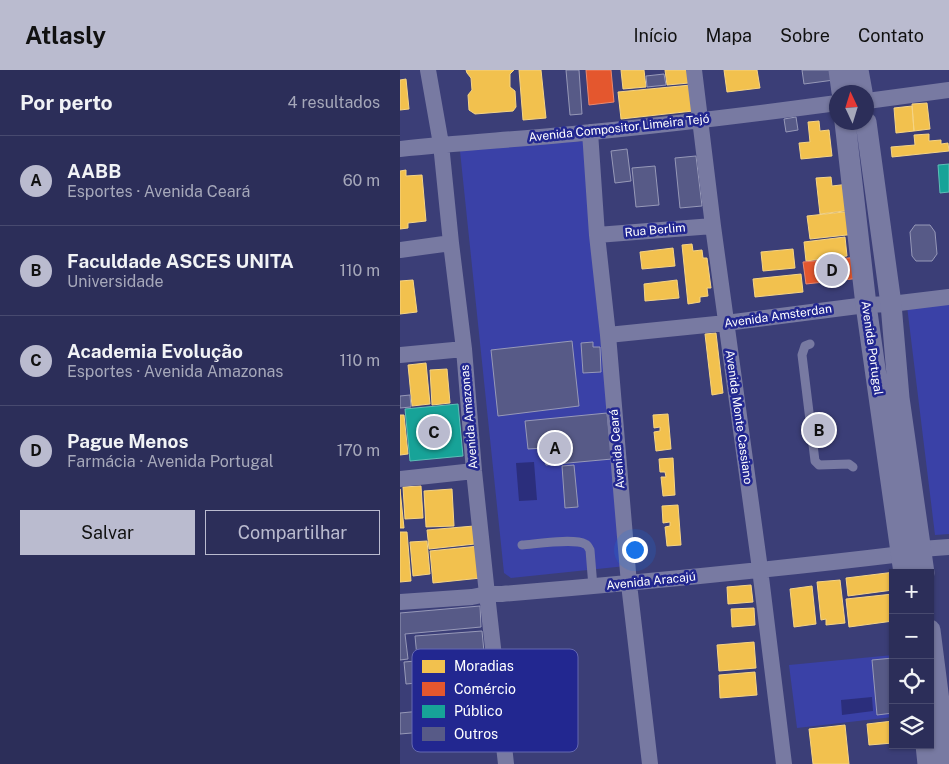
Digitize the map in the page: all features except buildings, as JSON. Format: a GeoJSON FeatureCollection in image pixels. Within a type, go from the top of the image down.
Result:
{"type":"FeatureCollection","features":[{"type":"Feature","properties":{"kind":"street","name":"Avenida Amazonas"},"geometry":{"type":"LineString","coordinates":[[428,70],[441,144],[464,349],[474,471],[493,649]]}},
{"type":"Feature","properties":{"kind":"street","name":"Avenida Monte Cassiano"},"geometry":{"type":"LineString","coordinates":[[694,70],[784,764]]}},
{"type":"Feature","properties":{"kind":"street"},"geometry":{"type":"LineString","coordinates":[[839,70],[841,85]]}},
{"type":"Feature","properties":{"kind":"street"},"geometry":{"type":"LineString","coordinates":[[858,70],[861,85]]}},
{"type":"Feature","properties":{"kind":"street"},"geometry":{"type":"LineString","coordinates":[[874,100],[949,90]]}},
{"type":"Feature","properties":{"kind":"street","name":"Avenida Compositor Limeira Tejó"},"geometry":{"type":"LineString","coordinates":[[400,149],[700,121],[829,104]]}},
{"type":"Feature","properties":{"kind":"street","name":"Avenida Portugal"},"geometry":{"type":"LineString","coordinates":[[846,130],[866,305],[909,559],[920,569]]}},
{"type":"Feature","properties":{"kind":"street","name":"Avenida Portugal"},"geometry":{"type":"LineString","coordinates":[[867,130],[891,304],[909,559]]}},
{"type":"Feature","properties":{"kind":"street","name":"Avenida Ceará"},"geometry":{"type":"LineString","coordinates":[[590,132],[629,584],[650,764]]}},
{"type":"Feature","properties":{"kind":"street","name":"Rua Berlim"},"geometry":{"type":"LineString","coordinates":[[598,235],[713,226]]}},
{"type":"Feature","properties":{"kind":"street"},"geometry":{"type":"LineString","coordinates":[[400,250],[451,243]]}},
{"type":"Feature","properties":{"kind":"street","name":"Avenida Amsterdan"},"geometry":{"type":"LineString","coordinates":[[608,335],[726,324],[866,305],[949,298]]}},
{"type":"Feature","properties":{"kind":"street"},"geometry":{"type":"LineString","coordinates":[[400,355],[464,349]]}},
{"type":"Feature","properties":{"kind":"street"},"geometry":{"type":"LineString","coordinates":[[400,479],[474,471]]}},
{"type":"Feature","properties":{"kind":"street","name":"Avenida Aracajú"},"geometry":{"type":"LineString","coordinates":[[400,602],[629,584],[760,569],[909,559],[949,547]]}},
{"type":"Feature","properties":{"kind":"street"},"geometry":{"type":"LineString","coordinates":[[934,659],[947,764]]}},
{"type":"Feature","properties":{"kind":"street"},"geometry":{"type":"LineString","coordinates":[[926,749],[928,764]]}},
{"type":"Feature","properties":{"kind":"lane"},"geometry":{"type":"LineString","coordinates":[[810,344],[805,346],[802,355],[815,461],[819,465],[849,464],[853,467]]}},
{"type":"Feature","properties":{"kind":"lane"},"geometry":{"type":"LineString","coordinates":[[522,545],[574,542],[585,544],[589,547],[591,555],[593,586]]}},
{"type":"Feature","properties":{"kind":"shaded area"},"geometry":{"type":"Polygon","coordinates":[[[587,141],[626,566],[511,578],[504,573],[460,151],[468,147],[587,141]]]}},
{"type":"Feature","properties":{"kind":"shaded area"},"geometry":{"type":"Polygon","coordinates":[[[949,294],[949,534],[935,535],[906,298],[949,294]]]}},
{"type":"Feature","properties":{"kind":"shaded area"},"geometry":{"type":"Polygon","coordinates":[[[534,462],[537,500],[519,501],[516,463],[534,462]]]}},
{"type":"Feature","properties":{"kind":"shaded area"},"geometry":{"type":"Polygon","coordinates":[[[889,655],[889,717],[797,728],[789,665],[889,655]]]}},
{"type":"Feature","properties":{"kind":"shaded area"},"geometry":{"type":"Polygon","coordinates":[[[872,697],[873,711],[842,715],[841,700],[872,697]]]}},
{"type":"Feature","properties":{"kind":"place","name":"Pague Menos"},"geometry":{"type":"Point","coordinates":[832,270]}},
{"type":"Feature","properties":{"kind":"place","name":"Faculdade ASCES UNITA"},"geometry":{"type":"Point","coordinates":[819,430]}},
{"type":"Feature","properties":{"kind":"place","name":"Academia Evolução"},"geometry":{"type":"Point","coordinates":[434,432]}},
{"type":"Feature","properties":{"kind":"place","name":"AABB"},"geometry":{"type":"Point","coordinates":[555,448]}}]}
